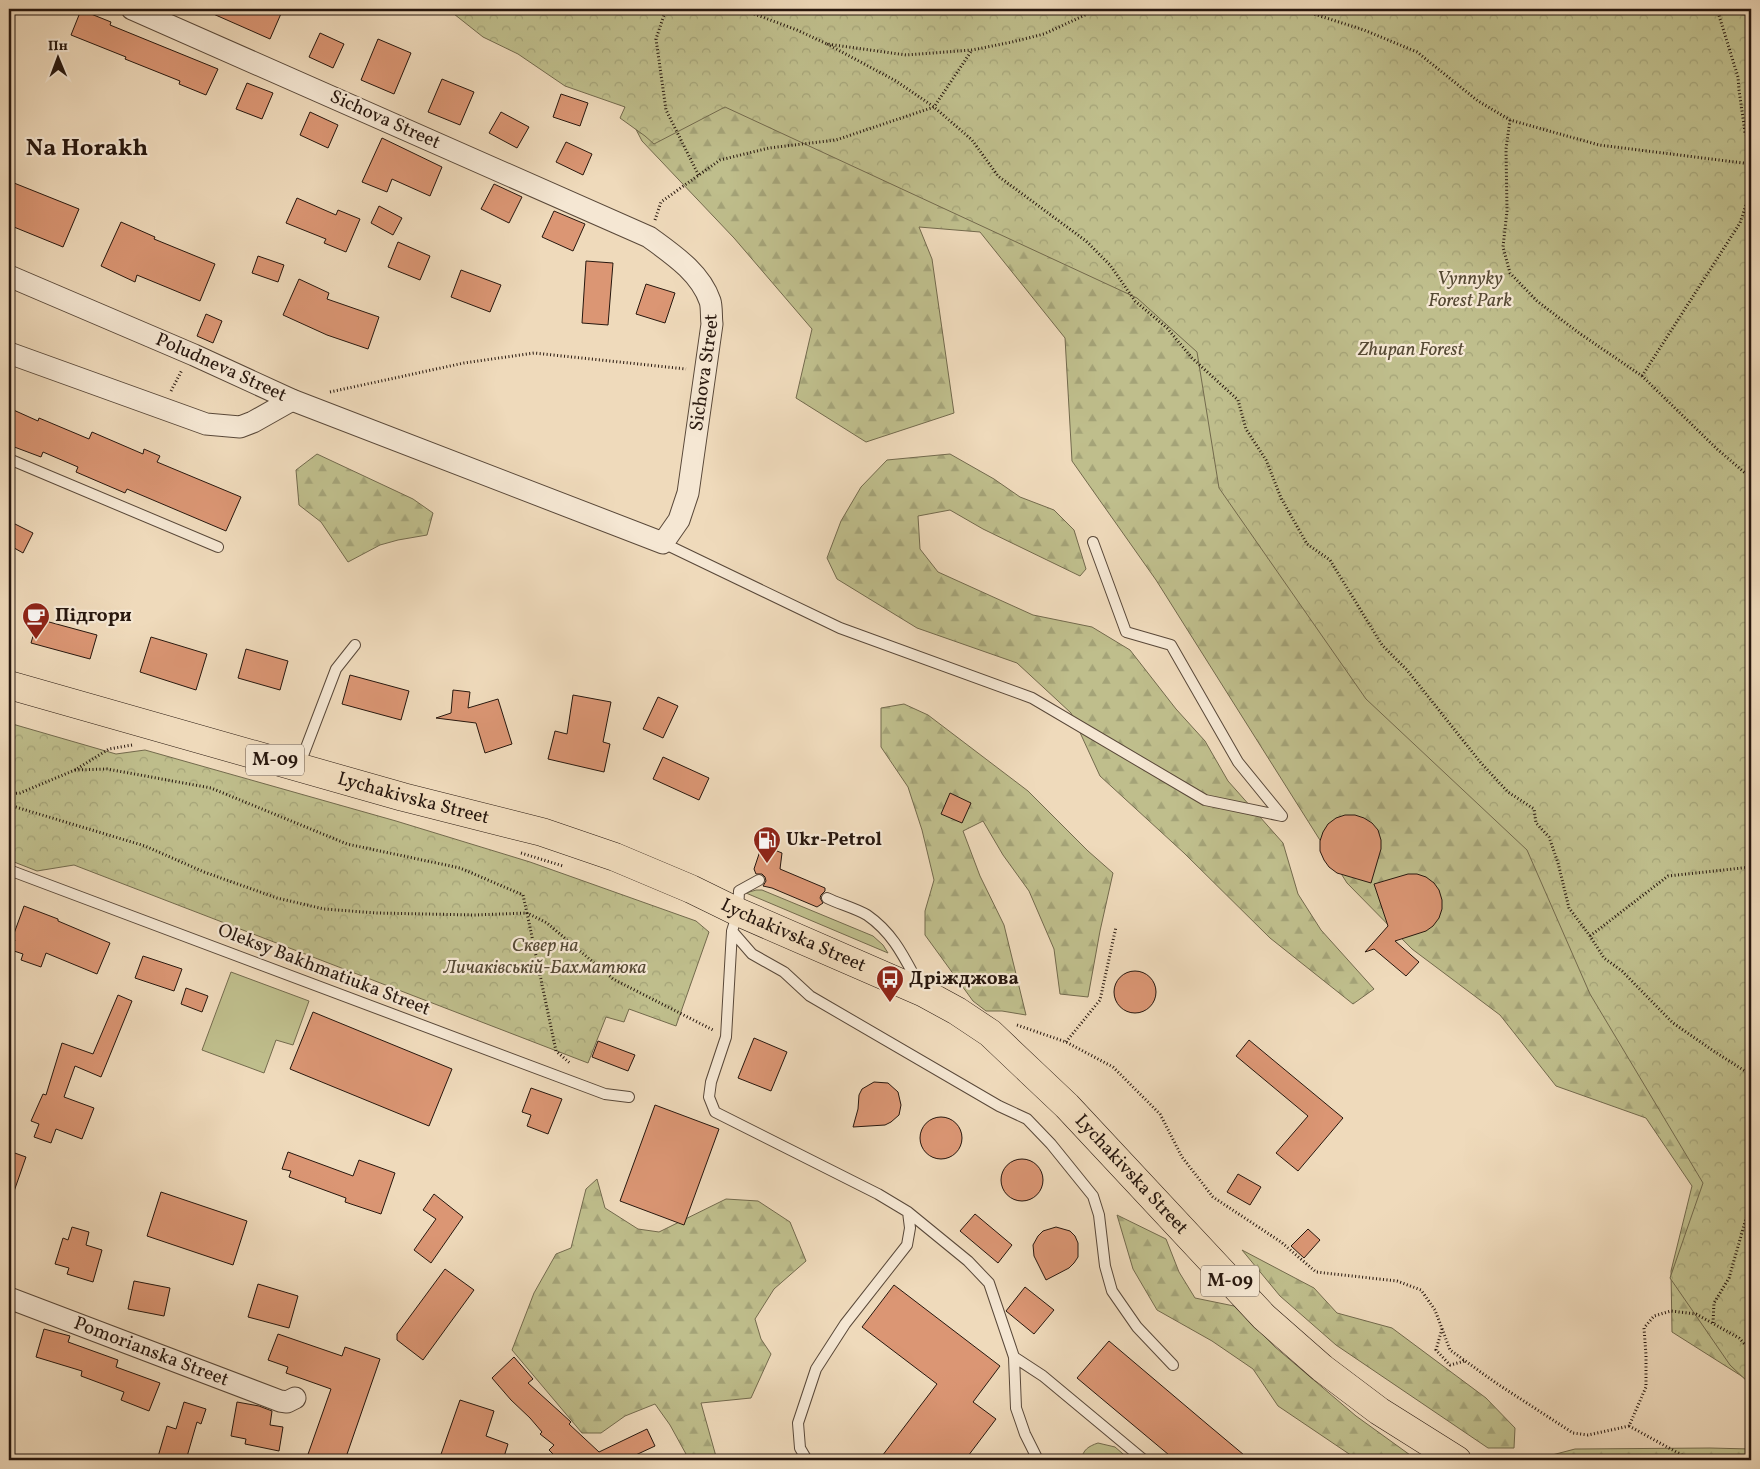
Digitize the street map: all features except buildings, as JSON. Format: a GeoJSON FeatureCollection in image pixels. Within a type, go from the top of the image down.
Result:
{"type":"FeatureCollection","features":[{"type":"Feature","properties":{"kind":"main road","name":"Lychakivska Street"},"geometry":{"type":"LineString","coordinates":[[9,685],[403,797],[542,832],[615,857],[691,889],[735,921],[924,993],[957,1011],[990,1033],[1067,1106],[1264,1317],[1351,1391],[1457,1460]]}},
{"type":"Feature","properties":{"kind":"street","name":"Sichova Street"},"geometry":{"type":"LineString","coordinates":[[132,9],[649,237],[679,259],[695,274],[710,301],[712,324],[707,369],[688,493],[679,520],[663,544]]}},
{"type":"Feature","properties":{"kind":"street","name":"Poludneva Street"},"geometry":{"type":"LineString","coordinates":[[9,276],[194,355],[292,400]]}},
{"type":"Feature","properties":{"kind":"street","name":"Poludneva Street"},"geometry":{"type":"LineString","coordinates":[[9,353],[206,424],[240,428],[292,400]]}},
{"type":"Feature","properties":{"kind":"street"},"geometry":{"type":"LineString","coordinates":[[292,400],[663,544]]}},
{"type":"Feature","properties":{"kind":"street","name":"Pomorianska Street"},"geometry":{"type":"LineString","coordinates":[[9,1298],[280,1401],[287,1402],[295,1398]]}},
{"type":"Feature","properties":{"kind":"lane"},"geometry":{"type":"LineString","coordinates":[[9,459],[218,547]]}},
{"type":"Feature","properties":{"kind":"lane"},"geometry":{"type":"LineString","coordinates":[[663,544],[840,628],[1032,698],[1205,800],[1282,816],[1238,762],[1171,645],[1126,632],[1093,542]]}},
{"type":"Feature","properties":{"kind":"lane"},"geometry":{"type":"LineString","coordinates":[[299,767],[303,751],[336,669],[354,645]]}},
{"type":"Feature","properties":{"kind":"lane","name":"Oleksy Bakhmatiuka Street"},"geometry":{"type":"LineString","coordinates":[[9,870],[605,1094],[629,1097]]}},
{"type":"Feature","properties":{"kind":"lane"},"geometry":{"type":"LineString","coordinates":[[759,880],[739,891],[726,1038],[711,1082],[709,1097],[715,1112],[878,1194],[908,1212],[968,1261],[989,1283],[1014,1357],[1016,1408],[1025,1434],[1038,1460]]}},
{"type":"Feature","properties":{"kind":"lane"},"geometry":{"type":"LineString","coordinates":[[827,898],[866,915],[895,941],[924,993]]}},
{"type":"Feature","properties":{"kind":"lane"},"geometry":{"type":"LineString","coordinates":[[735,921],[752,954],[784,972],[810,996],[999,1106],[1027,1119],[1051,1144],[1093,1196],[1099,1215],[1105,1266],[1112,1291],[1137,1327],[1172,1365]]}},
{"type":"Feature","properties":{"kind":"lane"},"geometry":{"type":"LineString","coordinates":[[807,1460],[800,1448],[798,1423],[816,1369],[845,1324],[907,1245],[910,1228],[908,1212]]}},
{"type":"Feature","properties":{"kind":"lane"},"geometry":{"type":"LineString","coordinates":[[1014,1357],[1043,1376],[1144,1460]]}},
{"type":"Feature","properties":{"kind":"path"},"geometry":{"type":"LineString","coordinates":[[666,9],[656,39],[666,110],[699,176]]}},
{"type":"Feature","properties":{"kind":"path"},"geometry":{"type":"LineString","coordinates":[[741,9],[797,30],[827,44],[896,81],[934,107],[972,140],[998,176],[1086,241],[1110,264],[1135,301],[1166,328],[1192,358],[1238,400],[1246,429],[1266,460],[1281,498],[1307,544],[1330,560],[1382,645],[1407,670],[1480,763],[1508,792],[1534,809],[1536,823],[1549,837],[1570,908],[1604,958],[1622,971],[1673,1023],[1751,1075]]}},
{"type":"Feature","properties":{"kind":"path"},"geometry":{"type":"LineString","coordinates":[[827,44],[906,55],[972,50],[1044,34],[1098,9]]}},
{"type":"Feature","properties":{"kind":"path"},"geometry":{"type":"LineString","coordinates":[[1298,9],[1364,30],[1417,52],[1478,101],[1510,120],[1600,145],[1751,164]]}},
{"type":"Feature","properties":{"kind":"path"},"geometry":{"type":"LineString","coordinates":[[1717,9],[1738,77],[1745,132],[1751,146]]}},
{"type":"Feature","properties":{"kind":"path"},"geometry":{"type":"LineString","coordinates":[[649,237],[661,202],[720,160],[769,148],[836,140],[934,107],[972,50]]}},
{"type":"Feature","properties":{"kind":"path"},"geometry":{"type":"LineString","coordinates":[[1510,120],[1506,149],[1507,211],[1503,247],[1510,273],[1537,301],[1579,334],[1642,376],[1717,449],[1751,478]]}},
{"type":"Feature","properties":{"kind":"path"},"geometry":{"type":"LineString","coordinates":[[1642,376],[1740,223],[1751,190]]}},
{"type":"Feature","properties":{"kind":"path"},"geometry":{"type":"LineString","coordinates":[[329,392],[464,363],[534,353],[681,370],[707,369]]}},
{"type":"Feature","properties":{"kind":"path"},"geometry":{"type":"LineString","coordinates":[[9,794],[20,793],[75,770],[109,749],[136,744]]}},
{"type":"Feature","properties":{"kind":"path"},"geometry":{"type":"LineString","coordinates":[[75,770],[107,768],[211,788],[346,844],[460,868],[524,895],[556,1051],[577,1070]]}},
{"type":"Feature","properties":{"kind":"path"},"geometry":{"type":"LineString","coordinates":[[9,805],[145,846],[204,872],[277,898],[324,909],[377,913],[475,915],[527,913],[547,923],[613,979],[726,1038]]}},
{"type":"Feature","properties":{"kind":"path"},"geometry":{"type":"LineString","coordinates":[[1590,936],[1668,876],[1751,867]]}},
{"type":"Feature","properties":{"kind":"path"},"geometry":{"type":"LineString","coordinates":[[1066,1042],[1100,1000],[1116,927]]}},
{"type":"Feature","properties":{"kind":"path"},"geometry":{"type":"LineString","coordinates":[[990,1033],[1017,1025],[1066,1042],[1113,1068],[1160,1114],[1182,1157],[1213,1197],[1281,1242],[1316,1272],[1397,1281],[1421,1290],[1435,1310],[1450,1350],[1496,1383],[1573,1433],[1588,1435],[1629,1426],[1690,1460]]}},
{"type":"Feature","properties":{"kind":"path"},"geometry":{"type":"LineString","coordinates":[[1713,1323],[1714,1302],[1729,1278],[1751,1202]]}},
{"type":"Feature","properties":{"kind":"path"},"geometry":{"type":"LineString","coordinates":[[1629,1426],[1646,1388],[1644,1328],[1654,1316],[1671,1311],[1696,1314],[1739,1338],[1751,1350]]}},
{"type":"Feature","properties":{"kind":"path"},"geometry":{"type":"LineString","coordinates":[[1442,1329],[1436,1350],[1450,1365],[1466,1361]]}},
{"type":"Feature","properties":{"kind":"green space","name":"Vynnyky Forest Park"},"geometry":{"type":"Polygon","coordinates":[[[440,9],[1751,9],[1751,1385],[1730,1365],[1670,1278],[1703,1183],[1590,994],[1527,850],[1366,699],[1219,488],[1197,352],[1137,298],[725,107],[654,144],[620,118],[625,107],[565,86],[518,54],[483,37],[454,14],[440,9]]]}},
{"type":"Feature","properties":{"kind":"green space","name":"Vynnyky Forest Park"},"geometry":{"type":"Polygon","coordinates":[[[1751,9],[1751,1382],[1672,1332],[1671,1271],[1692,1186],[1646,1118],[1556,1086],[1500,1015],[1412,949],[1347,883],[1156,580],[1072,461],[1065,338],[980,232],[919,227],[932,259],[954,413],[866,442],[796,398],[812,329],[734,238],[642,141],[612,83],[1751,9]]]}},
{"type":"Feature","properties":{"kind":"green space"},"geometry":{"type":"Polygon","coordinates":[[[317,454],[413,499],[433,513],[427,535],[380,545],[348,562],[321,522],[299,505],[296,470],[317,454]]]}},
{"type":"Feature","properties":{"kind":"green space"},"geometry":{"type":"Polygon","coordinates":[[[950,454],[994,479],[1020,497],[1054,510],[1074,530],[1086,569],[1080,576],[983,529],[950,510],[918,516],[920,549],[938,572],[1033,615],[1092,627],[1130,650],[1176,709],[1205,741],[1228,781],[1283,843],[1298,894],[1321,930],[1374,989],[1353,1004],[1270,938],[1184,853],[1100,776],[1071,713],[1017,663],[917,628],[837,579],[827,558],[841,521],[861,487],[887,460],[950,454]]]}},
{"type":"Feature","properties":{"kind":"green space"},"geometry":{"type":"Polygon","coordinates":[[[904,704],[928,715],[1028,791],[1088,851],[1113,873],[1088,997],[1060,994],[1054,949],[1029,891],[1003,855],[983,821],[963,831],[980,876],[1004,925],[1026,1015],[1002,1011],[986,1011],[973,1001],[925,935],[925,911],[934,880],[922,830],[908,787],[881,747],[881,708],[904,704]]]}},
{"type":"Feature","properties":{"kind":"green space","name":"Сквер на Личаківській-Бахматюка"},"geometry":{"type":"Polygon","coordinates":[[[9,723],[116,754],[145,750],[396,821],[530,862],[696,921],[709,932],[676,1026],[629,1009],[624,1022],[606,1017],[588,1063],[74,865],[37,871],[9,860],[9,723]]]}},
{"type":"Feature","properties":{"kind":"green space"},"geometry":{"type":"Polygon","coordinates":[[[762,890],[873,936],[883,945],[888,953],[746,893],[762,890]]]}},
{"type":"Feature","properties":{"kind":"green space"},"geometry":{"type":"Polygon","coordinates":[[[231,972],[309,1001],[293,1045],[276,1040],[264,1073],[202,1050],[231,972]]]}},
{"type":"Feature","properties":{"kind":"green space"},"geometry":{"type":"Polygon","coordinates":[[[597,1179],[605,1208],[638,1229],[659,1232],[726,1199],[758,1201],[790,1222],[806,1261],[774,1289],[755,1319],[761,1339],[771,1354],[751,1398],[701,1403],[717,1460],[692,1460],[686,1454],[670,1425],[655,1404],[625,1416],[601,1433],[582,1433],[512,1350],[534,1293],[556,1254],[571,1248],[586,1189],[597,1179]]]}},
{"type":"Feature","properties":{"kind":"green space"},"geometry":{"type":"Polygon","coordinates":[[[1117,1215],[1166,1239],[1179,1272],[1195,1298],[1234,1306],[1275,1347],[1356,1416],[1417,1460],[1358,1460],[1278,1406],[1253,1369],[1212,1341],[1157,1310],[1133,1269],[1117,1215]]]}},
{"type":"Feature","properties":{"kind":"green space"},"geometry":{"type":"Polygon","coordinates":[[[1242,1250],[1314,1288],[1337,1313],[1392,1328],[1486,1398],[1515,1428],[1514,1448],[1488,1448],[1336,1345],[1280,1296],[1242,1250]]]}},
{"type":"Feature","properties":{"kind":"green space"},"geometry":{"type":"Polygon","coordinates":[[[1098,1443],[1115,1447],[1130,1460],[1082,1460],[1083,1454],[1087,1449],[1098,1443]]]}},
{"type":"Feature","properties":{"kind":"green space"},"geometry":{"type":"Polygon","coordinates":[[[1575,1449],[1751,1449],[1751,1460],[1533,1460],[1575,1449]]]}},
{"type":"Feature","properties":{"kind":"place","name":"Підгори"},"geometry":{"type":"Point","coordinates":[36,640]}},
{"type":"Feature","properties":{"kind":"place","name":"Ukr-Petrol"},"geometry":{"type":"Point","coordinates":[767,864]}},
{"type":"Feature","properties":{"kind":"place","name":"Дріжджова"},"geometry":{"type":"Point","coordinates":[890,1003]}},
{"type":"Feature","properties":{"kind":"district","name":"Na Horakh"},"geometry":{"type":"Point","coordinates":[87,149]}},
{"type":"Feature","properties":{"kind":"park label","name":"Zhupan Forest"},"geometry":{"type":"Point","coordinates":[1411,350]}}]}
